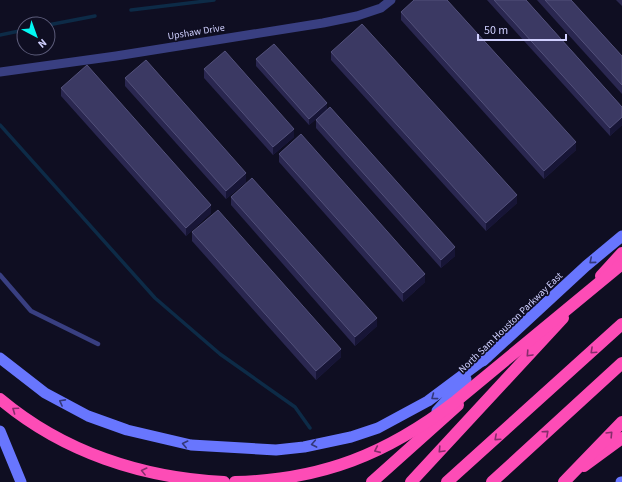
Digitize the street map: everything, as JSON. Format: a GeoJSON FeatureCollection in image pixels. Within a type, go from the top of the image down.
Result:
{"type":"FeatureCollection","features":[{"type":"Feature","properties":{"kind":"highway"},"geometry":{"type":"LineString","coordinates":[[411,482],[622,254]]}},
{"type":"Feature","properties":{"kind":"highway"},"geometry":{"type":"LineString","coordinates":[[236,482],[286,478],[315,472],[343,464],[398,441],[438,415],[523,347],[622,264]]}},
{"type":"Feature","properties":{"kind":"highway"},"geometry":{"type":"LineString","coordinates":[[447,482],[622,324]]}},
{"type":"Feature","properties":{"kind":"highway"},"geometry":{"type":"LineString","coordinates":[[372,482],[523,347]]}},
{"type":"Feature","properties":{"kind":"highway"},"geometry":{"type":"LineString","coordinates":[[492,482],[622,363]]}},
{"type":"Feature","properties":{"kind":"highway"},"geometry":{"type":"LineString","coordinates":[[0,399],[52,435],[97,456],[172,478],[224,482]]}},
{"type":"Feature","properties":{"kind":"highway"},"geometry":{"type":"LineString","coordinates":[[563,482],[622,422]]}},
{"type":"Feature","properties":{"kind":"highway"},"geometry":{"type":"LineString","coordinates":[[563,482],[622,438]]}},
{"type":"Feature","properties":{"kind":"main road","name":"North Sam Houston Parkway East"},"geometry":{"type":"LineString","coordinates":[[369,482],[487,356],[586,266],[622,236]]}},
{"type":"Feature","properties":{"kind":"main road"},"geometry":{"type":"LineString","coordinates":[[0,358],[45,393],[88,416],[127,430],[191,445],[276,450],[351,437],[378,428],[428,401],[487,356]]}},
{"type":"Feature","properties":{"kind":"main road"},"geometry":{"type":"LineString","coordinates":[[0,431],[21,482]]}},
{"type":"Feature","properties":{"kind":"street","name":"Upshaw Drive"},"geometry":{"type":"LineString","coordinates":[[0,72],[116,56],[323,23],[357,16],[381,8],[391,0]]}},
{"type":"Feature","properties":{"kind":"lane"},"geometry":{"type":"LineString","coordinates":[[0,275],[32,311],[98,344]]}},
{"type":"Feature","properties":{"kind":"building"},"geometry":{"type":"Polygon","coordinates":[[[414,0],[447,0],[576,142],[544,171],[401,12],[414,0]]]}},
{"type":"Feature","properties":{"kind":"building"},"geometry":{"type":"Polygon","coordinates":[[[494,0],[526,0],[622,107],[622,117],[610,128],[494,0]]]}},
{"type":"Feature","properties":{"kind":"building"},"geometry":{"type":"Polygon","coordinates":[[[545,0],[571,0],[622,56],[622,85],[545,0]]]}},
{"type":"Feature","properties":{"kind":"building"},"geometry":{"type":"Polygon","coordinates":[[[362,24],[517,195],[486,223],[331,52],[362,24]]]}},
{"type":"Feature","properties":{"kind":"building"},"geometry":{"type":"Polygon","coordinates":[[[274,44],[327,103],[309,119],[256,59],[274,44]]]}},
{"type":"Feature","properties":{"kind":"building"},"geometry":{"type":"Polygon","coordinates":[[[225,51],[294,129],[273,147],[204,69],[225,51]]]}},
{"type":"Feature","properties":{"kind":"building"},"geometry":{"type":"Polygon","coordinates":[[[146,60],[246,173],[226,191],[125,78],[146,60]]]}},
{"type":"Feature","properties":{"kind":"building"},"geometry":{"type":"Polygon","coordinates":[[[87,65],[211,205],[186,228],[61,88],[87,65]]]}},
{"type":"Feature","properties":{"kind":"building"},"geometry":{"type":"Polygon","coordinates":[[[330,107],[455,247],[441,260],[316,120],[330,107]]]}},
{"type":"Feature","properties":{"kind":"building"},"geometry":{"type":"Polygon","coordinates":[[[301,134],[425,274],[403,293],[279,154],[301,134]]]}},
{"type":"Feature","properties":{"kind":"building"},"geometry":{"type":"Polygon","coordinates":[[[252,178],[377,318],[355,337],[231,197],[252,178]]]}},
{"type":"Feature","properties":{"kind":"building"},"geometry":{"type":"Polygon","coordinates":[[[218,210],[341,349],[316,371],[192,232],[218,210]]]}},
{"type":"Feature","properties":{"kind":"waterway"},"geometry":{"type":"LineString","coordinates":[[131,10],[214,0]]}},
{"type":"Feature","properties":{"kind":"waterway"},"geometry":{"type":"LineString","coordinates":[[56,23],[95,16]]}},
{"type":"Feature","properties":{"kind":"waterway"},"geometry":{"type":"LineString","coordinates":[[0,35],[16,32]]}},
{"type":"Feature","properties":{"kind":"waterway"},"geometry":{"type":"LineString","coordinates":[[0,125],[155,298],[220,354],[295,407],[310,428]]}}]}
